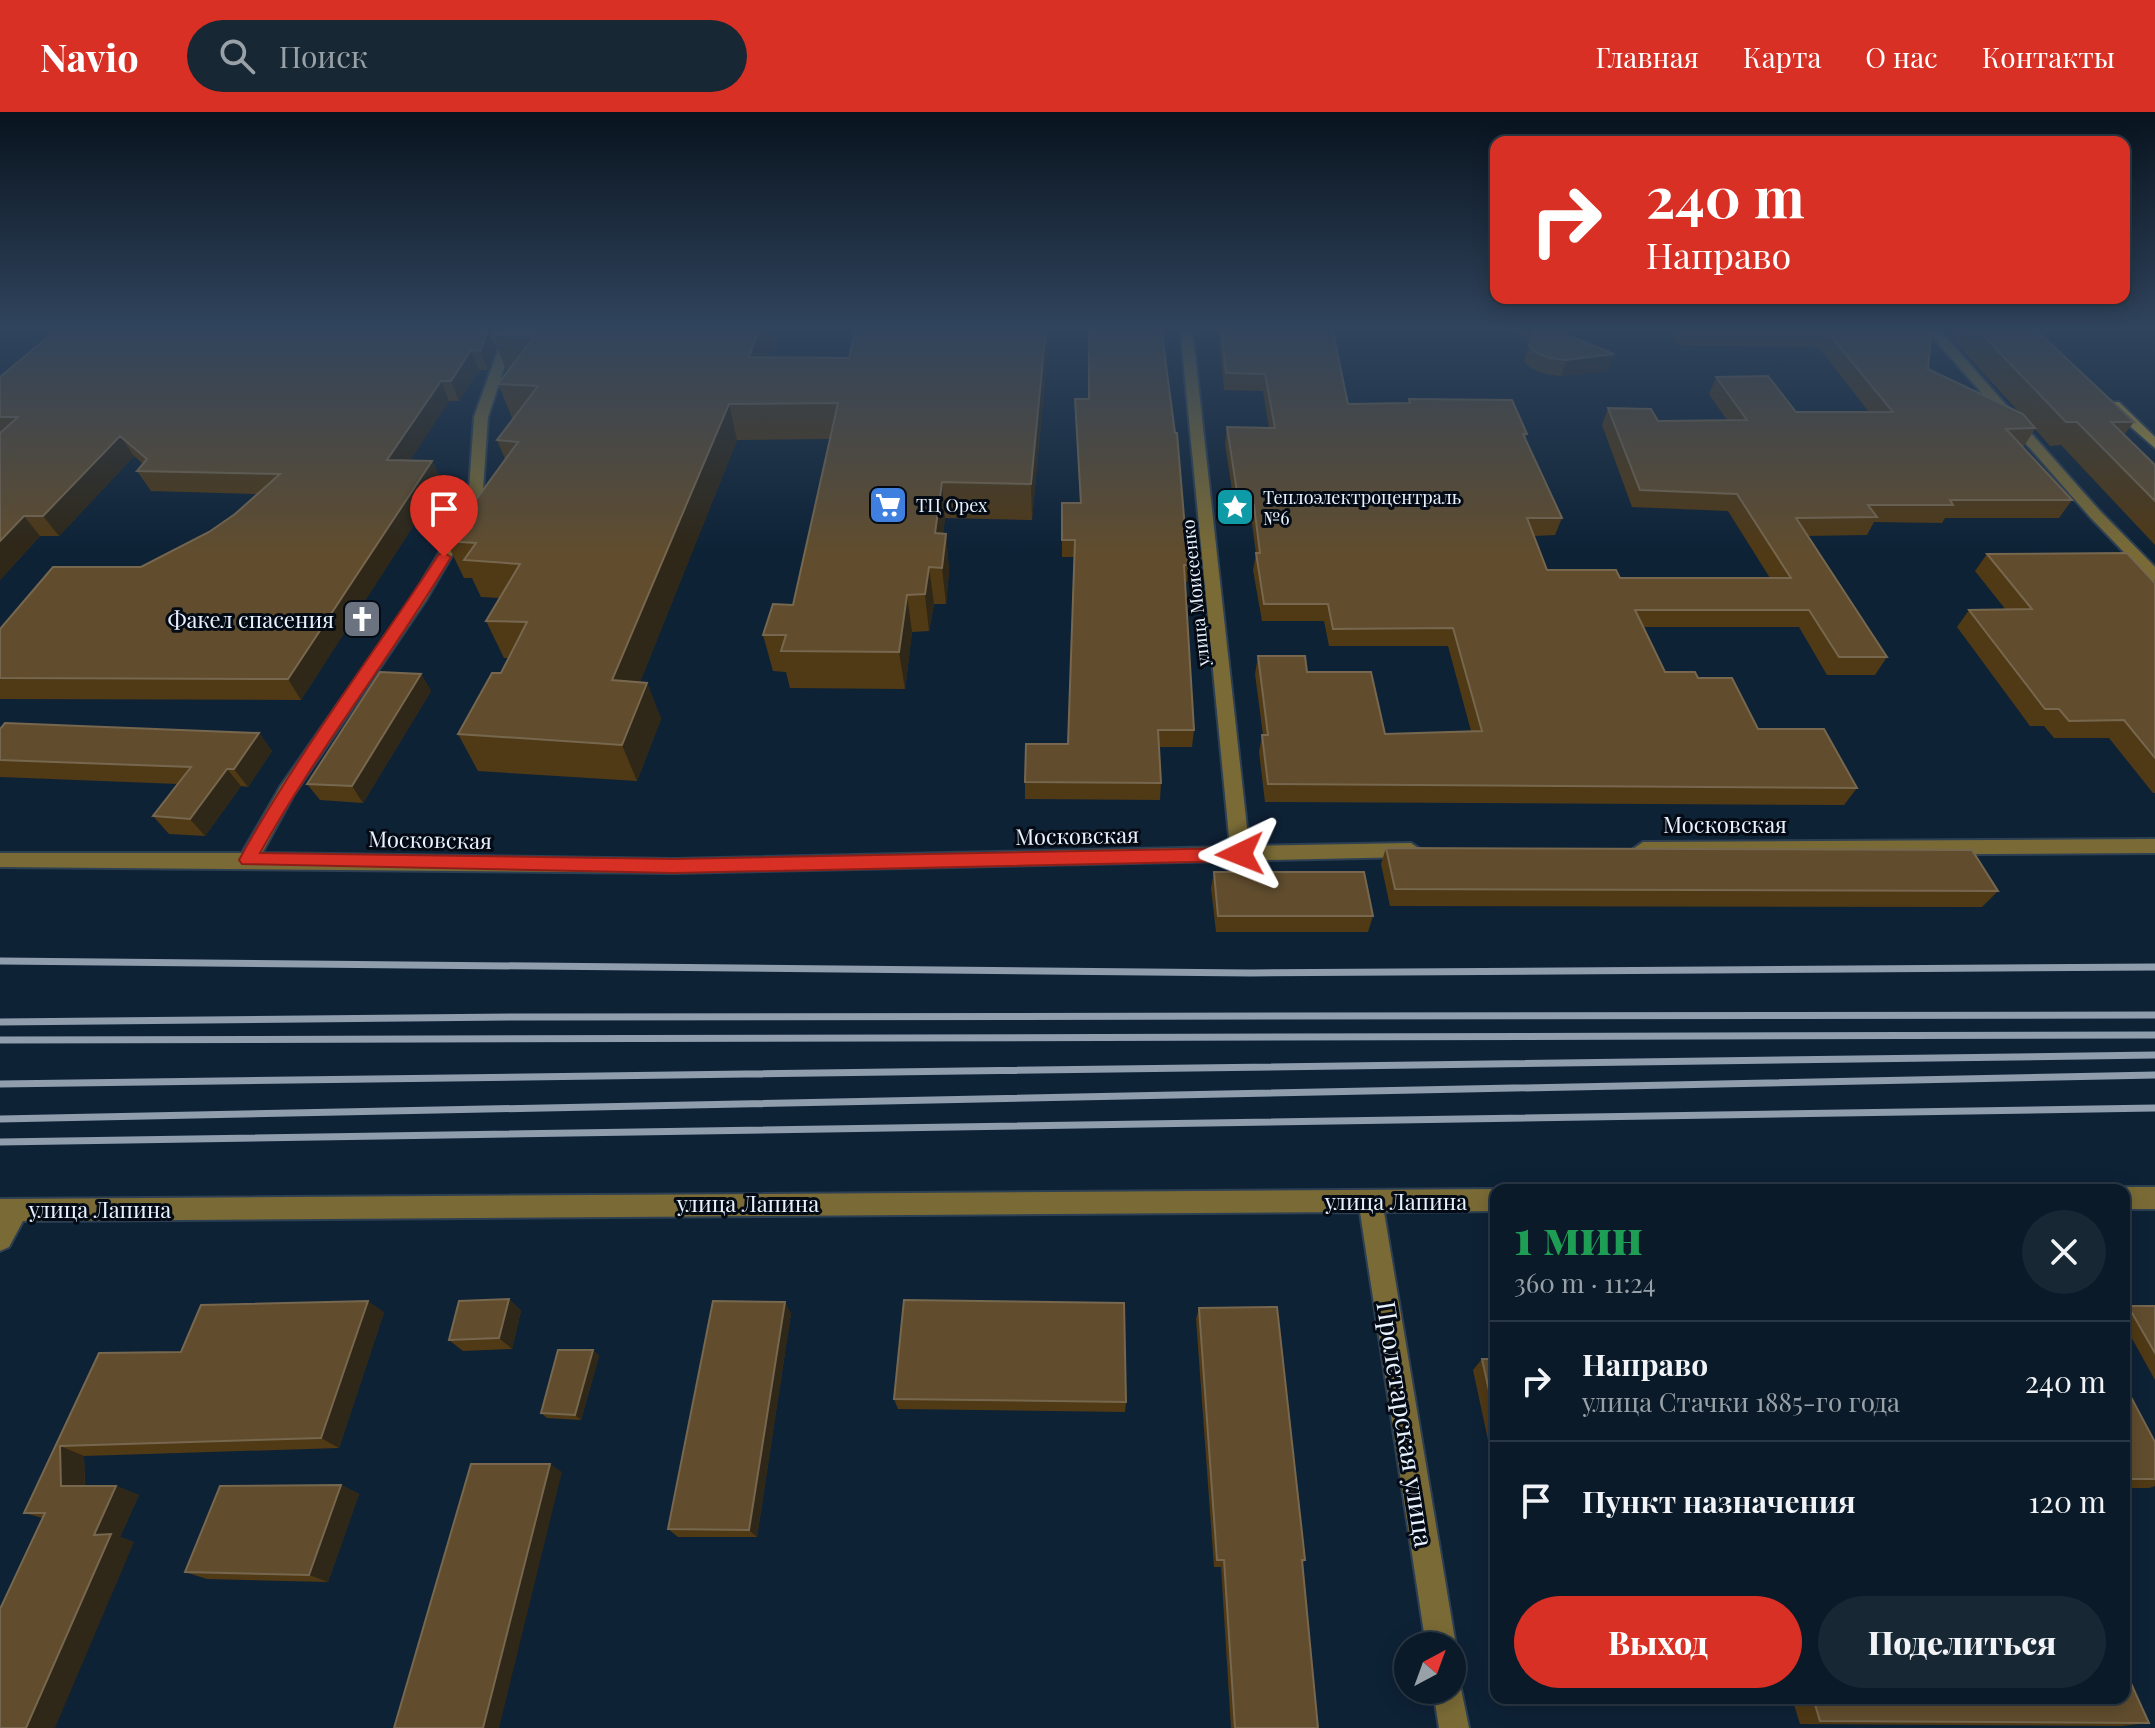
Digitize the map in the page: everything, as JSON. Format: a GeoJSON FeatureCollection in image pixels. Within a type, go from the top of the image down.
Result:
{"type":"FeatureCollection","features":[{"type":"Feature","properties":{"kind":"main road"},"geometry":{"type":"LineString","coordinates":[[2111,402],[2155,444]]}},
{"type":"Feature","properties":{"kind":"street"},"geometry":{"type":"LineString","coordinates":[[248,860],[286,792],[418,600],[457,535],[476,489],[481,417],[486,402]]}},
{"type":"Feature","properties":{"kind":"street","name":"улица Моисеенко"},"geometry":{"type":"LineString","coordinates":[[1194,402],[1240,854]]}},
{"type":"Feature","properties":{"kind":"street"},"geometry":{"type":"LineString","coordinates":[[1996,402],[2085,503],[2155,576]]}},
{"type":"Feature","properties":{"kind":"street","name":"Московская"},"geometry":{"type":"LineString","coordinates":[[1628,849],[2155,846]]}},
{"type":"Feature","properties":{"kind":"street","name":"Московская"},"geometry":{"type":"LineString","coordinates":[[0,860],[674,866],[1436,850]]}},
{"type":"Feature","properties":{"kind":"street"},"geometry":{"type":"LineString","coordinates":[[2130,1198],[2155,1198]]}},
{"type":"Feature","properties":{"kind":"street","name":"улица Лапина"},"geometry":{"type":"LineString","coordinates":[[8,1210],[1490,1200]]}},
{"type":"Feature","properties":{"kind":"street","name":"Пролетарская улица"},"geometry":{"type":"LineString","coordinates":[[1370,1201],[1439,1632]]}},
{"type":"Feature","properties":{"kind":"street"},"geometry":{"type":"LineString","coordinates":[[0,1239],[8,1210]]}},
{"type":"Feature","properties":{"kind":"street"},"geometry":{"type":"LineString","coordinates":[[1450,1704],[1454,1728]]}},
{"type":"Feature","properties":{"kind":"building"},"geometry":{"type":"Polygon","coordinates":[[[0,402],[426,402],[387,460],[432,461],[288,679],[0,678],[0,629],[53,567],[141,567],[209,532],[235,514],[280,474],[137,471],[147,459],[120,436],[43,516],[24,516],[0,541],[0,433],[18,417],[0,417],[0,402]]]}},
{"type":"Feature","properties":{"kind":"building"},"geometry":{"type":"Polygon","coordinates":[[[526,402],[1039,402],[1031,484],[942,482],[935,533],[946,534],[942,568],[929,567],[925,594],[907,595],[899,652],[781,651],[786,635],[763,635],[773,604],[793,605],[838,403],[729,404],[612,680],[647,683],[622,745],[458,734],[492,673],[501,673],[527,622],[486,621],[520,564],[464,560],[476,543],[446,541],[518,442],[497,440],[526,402]]]}},
{"type":"Feature","properties":{"kind":"building"},"geometry":{"type":"Polygon","coordinates":[[[1075,402],[1171,402],[1177,433],[1188,565],[1184,565],[1194,730],[1158,730],[1161,783],[1025,782],[1026,744],[1068,744],[1075,540],[1062,540],[1062,503],[1081,503],[1075,402]]]}},
{"type":"Feature","properties":{"kind":"building"},"geometry":{"type":"Polygon","coordinates":[[[1270,402],[1513,402],[1527,434],[1523,434],[1562,518],[1527,518],[1547,570],[1616,570],[1620,578],[1791,578],[1737,494],[1640,490],[1608,408],[1651,409],[1658,421],[1747,420],[1734,402],[1789,402],[1796,412],[1893,412],[1885,402],[1999,402],[2023,414],[2035,428],[2006,429],[2072,500],[1950,500],[1953,505],[1868,505],[1877,517],[1796,518],[1887,657],[1839,657],[1809,610],[1635,610],[1665,672],[1695,672],[1698,678],[1732,678],[1758,729],[1824,729],[1857,788],[1268,784],[1262,735],[1268,735],[1258,656],[1305,656],[1307,672],[1371,672],[1385,734],[1482,731],[1453,628],[1333,629],[1328,604],[1264,604],[1256,553],[1260,553],[1254,505],[1239,505],[1227,427],[1275,428],[1270,402]]]}},
{"type":"Feature","properties":{"kind":"building"},"geometry":{"type":"Polygon","coordinates":[[[2047,402],[2113,402],[2134,422],[2111,422],[2155,465],[2155,501],[2077,422],[2066,422],[2047,402]]]}},
{"type":"Feature","properties":{"kind":"building"},"geometry":{"type":"Polygon","coordinates":[[[2127,553],[2155,583],[2155,758],[2124,720],[2069,721],[2059,709],[2045,709],[1969,610],[2032,609],[1987,554],[2127,553]]]}},
{"type":"Feature","properties":{"kind":"building"},"geometry":{"type":"Polygon","coordinates":[[[380,672],[421,674],[352,786],[307,784],[380,672]]]}},
{"type":"Feature","properties":{"kind":"building"},"geometry":{"type":"Polygon","coordinates":[[[5,723],[259,733],[234,769],[227,769],[190,819],[153,816],[191,767],[0,760],[0,729],[5,723]]]}},
{"type":"Feature","properties":{"kind":"building"},"geometry":{"type":"Polygon","coordinates":[[[1386,848],[1972,850],[1998,891],[1395,889],[1386,848]]]}},
{"type":"Feature","properties":{"kind":"building"},"geometry":{"type":"Polygon","coordinates":[[[1214,872],[1364,872],[1373,916],[1218,916],[1214,872]]]}},
{"type":"Feature","properties":{"kind":"building"},"geometry":{"type":"Polygon","coordinates":[[[509,1299],[499,1338],[449,1340],[459,1301],[509,1299]]]}},
{"type":"Feature","properties":{"kind":"building"},"geometry":{"type":"Polygon","coordinates":[[[904,1300],[1124,1303],[1126,1402],[894,1399],[904,1300]]]}},
{"type":"Feature","properties":{"kind":"building"},"geometry":{"type":"Polygon","coordinates":[[[368,1301],[321,1438],[60,1446],[61,1486],[116,1486],[94,1535],[111,1534],[26,1728],[0,1728],[0,1609],[45,1513],[24,1513],[99,1353],[181,1352],[201,1305],[368,1301]]]}},
{"type":"Feature","properties":{"kind":"building"},"geometry":{"type":"Polygon","coordinates":[[[713,1301],[785,1302],[749,1530],[668,1529],[713,1301]]]}},
{"type":"Feature","properties":{"kind":"building"},"geometry":{"type":"Polygon","coordinates":[[[2130,1306],[2155,1306],[2155,1353],[2130,1309],[2130,1306]]]}},
{"type":"Feature","properties":{"kind":"building"},"geometry":{"type":"Polygon","coordinates":[[[1277,1307],[1305,1560],[1302,1560],[1318,1728],[1235,1728],[1224,1560],[1217,1560],[1199,1308],[1277,1307]]]}},
{"type":"Feature","properties":{"kind":"building"},"geometry":{"type":"Polygon","coordinates":[[[558,1350],[593,1350],[575,1415],[541,1413],[558,1350]]]}},
{"type":"Feature","properties":{"kind":"building"},"geometry":{"type":"Polygon","coordinates":[[[1482,1359],[1490,1359],[1490,1395],[1482,1359]]]}},
{"type":"Feature","properties":{"kind":"building"},"geometry":{"type":"Polygon","coordinates":[[[2130,1395],[2155,1442],[2155,1479],[2130,1479],[2130,1395]]]}},
{"type":"Feature","properties":{"kind":"building"},"geometry":{"type":"Polygon","coordinates":[[[471,1464],[550,1464],[483,1728],[394,1728],[471,1464]]]}},
{"type":"Feature","properties":{"kind":"building"},"geometry":{"type":"Polygon","coordinates":[[[341,1485],[309,1575],[185,1572],[220,1486],[341,1485]]]}},
{"type":"Feature","properties":{"kind":"building"},"geometry":{"type":"Polygon","coordinates":[[[2130,1681],[2149,1723],[1820,1721],[1815,1704],[2130,1704],[2130,1681]]]}},
{"type":"Feature","properties":{"kind":"railway"},"geometry":{"type":"LineString","coordinates":[[0,961],[1251,973],[2155,967]]}},
{"type":"Feature","properties":{"kind":"railway"},"geometry":{"type":"LineString","coordinates":[[0,1022],[514,1017],[2155,1015]]}},
{"type":"Feature","properties":{"kind":"railway"},"geometry":{"type":"LineString","coordinates":[[0,1040],[2155,1035]]}},
{"type":"Feature","properties":{"kind":"railway"},"geometry":{"type":"LineString","coordinates":[[0,1084],[2155,1055]]}},
{"type":"Feature","properties":{"kind":"railway"},"geometry":{"type":"LineString","coordinates":[[0,1119],[2155,1075]]}},
{"type":"Feature","properties":{"kind":"railway"},"geometry":{"type":"LineString","coordinates":[[0,1142],[2155,1108]]}},
{"type":"Feature","properties":{"kind":"place","name":"ТЦ Орех"},"geometry":{"type":"Point","coordinates":[888,505]}},
{"type":"Feature","properties":{"kind":"place","name":"Теплоэлектроцентраль №6"},"geometry":{"type":"Point","coordinates":[1235,507]}},
{"type":"Feature","properties":{"kind":"place","name":"Факел спасения"},"geometry":{"type":"Point","coordinates":[362,619]}},
{"type":"Feature","properties":{"kind":"route"},"geometry":{"type":"LineString","coordinates":[[444,557],[418,600],[286,792],[248,860],[674,866],[1240,854]]}}]}
